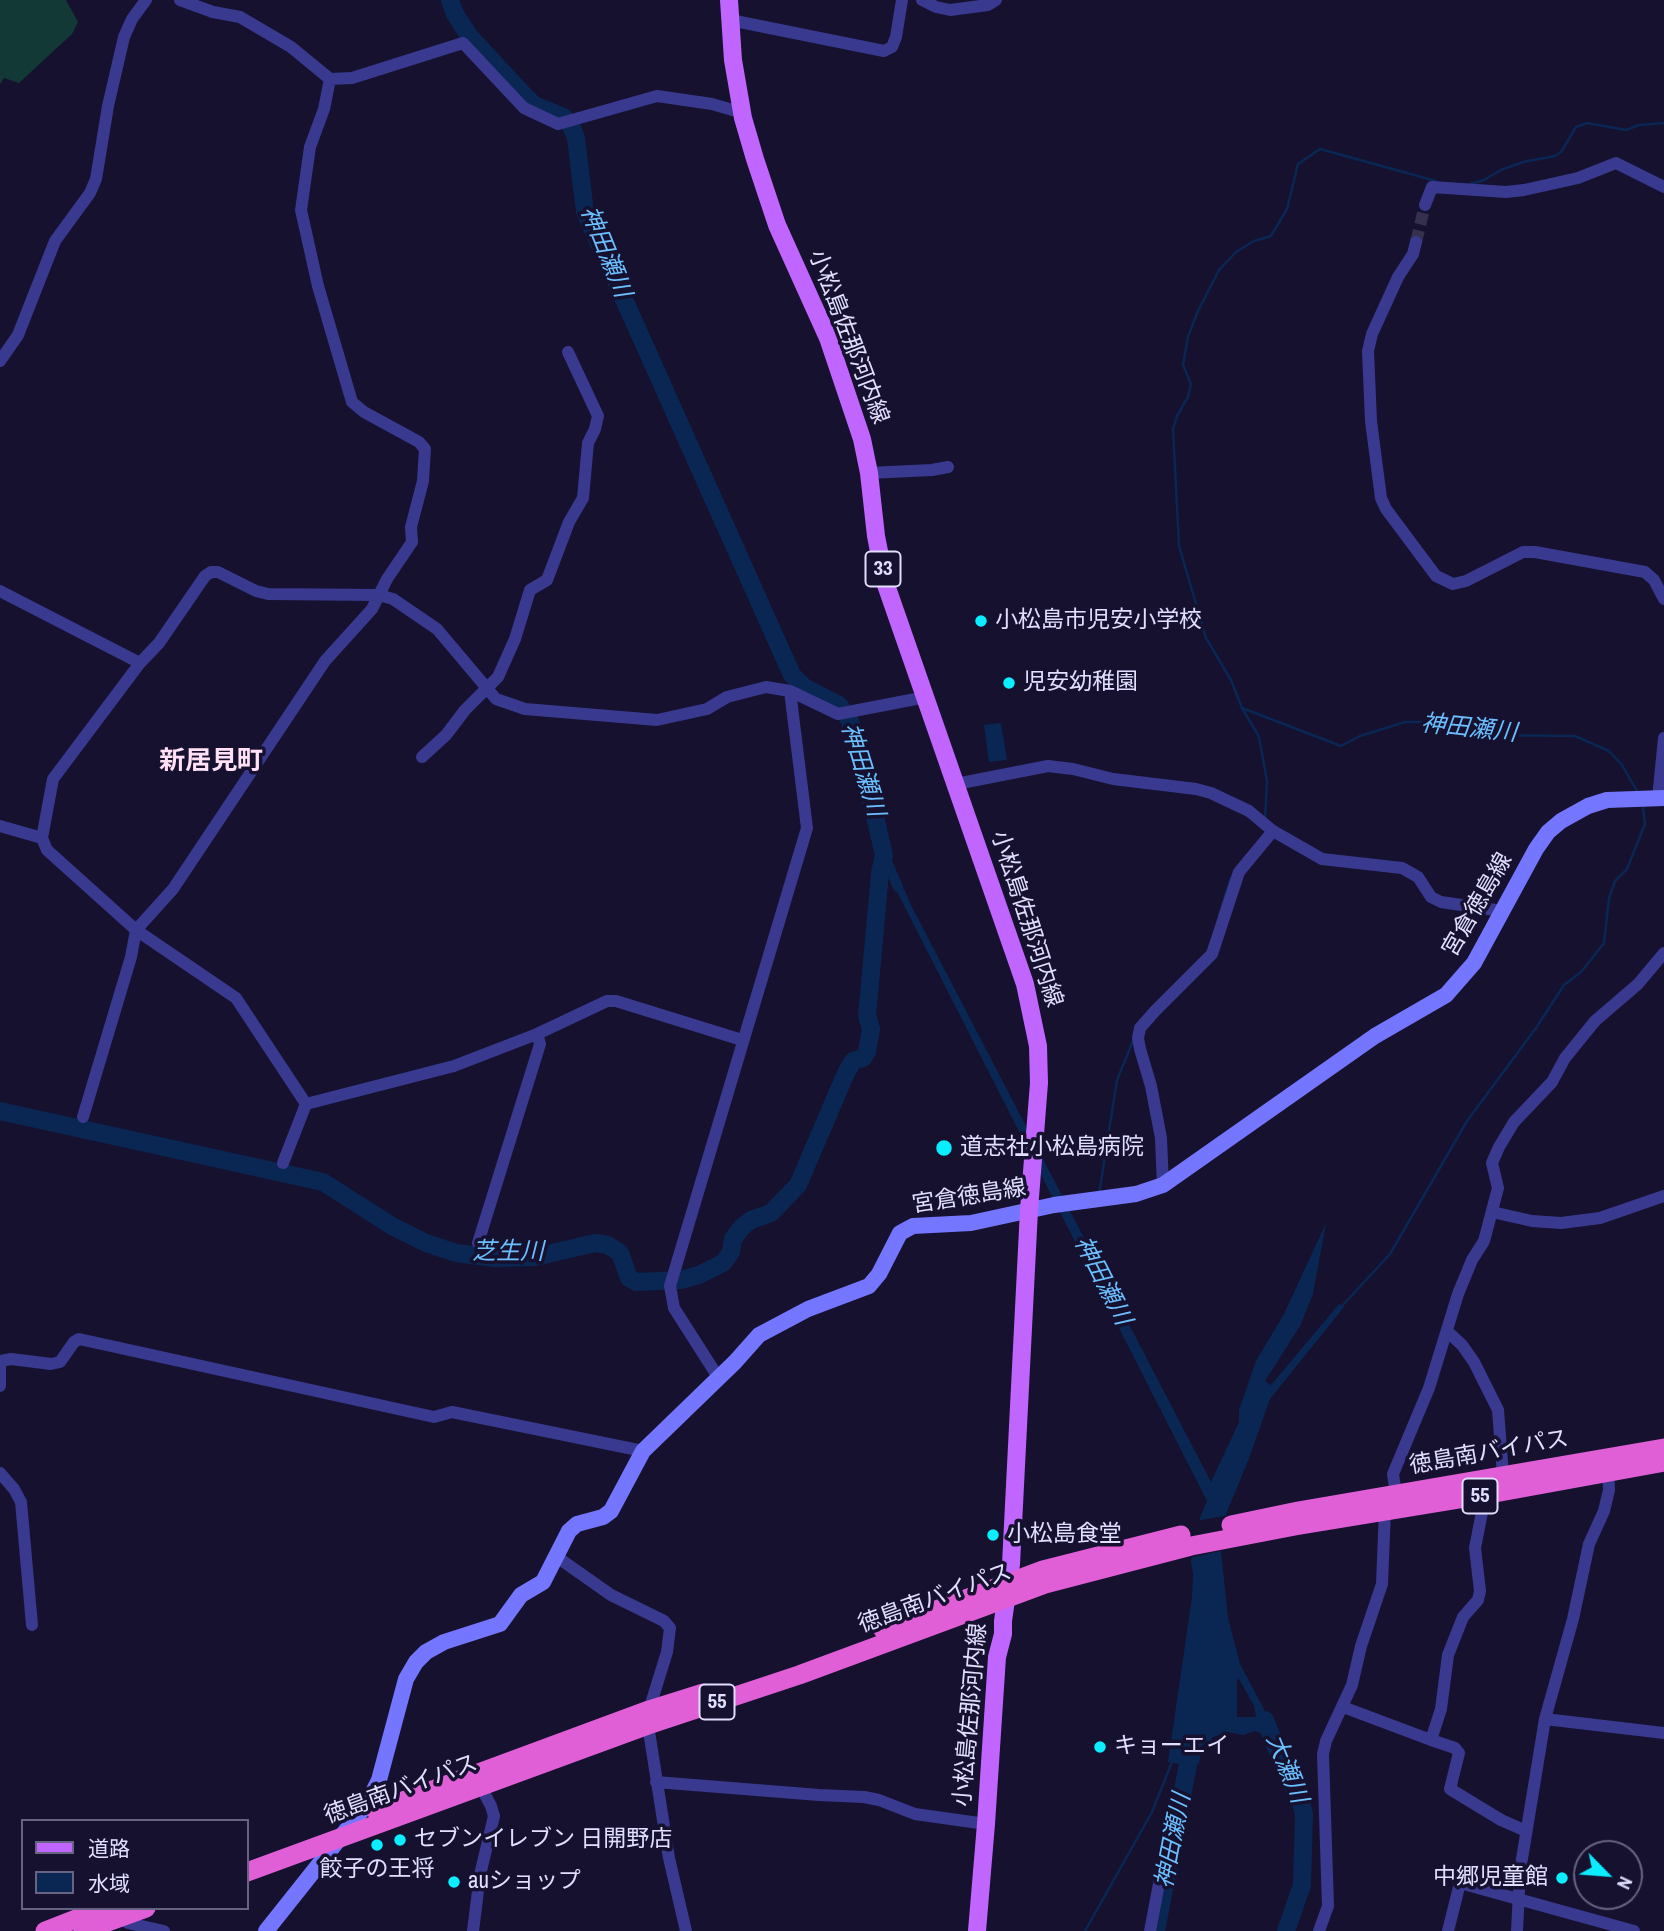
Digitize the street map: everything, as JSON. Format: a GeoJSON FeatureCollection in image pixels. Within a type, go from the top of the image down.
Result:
{"type":"FeatureCollection","features":[{"type":"Feature","properties":{"kind":"highway","name":"徳島南バイパス"},"geometry":{"type":"LineString","coordinates":[[248,1857],[648,1718],[799,1675],[1007,1591],[1043,1570],[1296,1518],[1608,1465],[1664,1448]]}},
{"type":"Feature","properties":{"kind":"highway","name":"徳島南バイパス"},"geometry":{"type":"LineString","coordinates":[[1482,1487],[1503,1475],[1664,1462]]}},
{"type":"Feature","properties":{"kind":"highway","name":"徳島南バイパス"},"geometry":{"type":"LineString","coordinates":[[248,1872],[481,1787],[648,1718]]}},
{"type":"Feature","properties":{"kind":"highway"},"geometry":{"type":"LineString","coordinates":[[45,1931],[112,1912]]}},
{"type":"Feature","properties":{"kind":"highway"},"geometry":{"type":"LineString","coordinates":[[83,1931],[112,1912]]}},
{"type":"Feature","properties":{"kind":"main road","name":"小松島佐那河内線"},"geometry":{"type":"LineString","coordinates":[[729,0],[733,60],[755,159],[777,225],[828,338],[862,439],[876,536],[886,582],[1025,984],[1038,1046],[1039,1083],[1007,1591],[1003,1634],[997,1657],[977,1931]]}},
{"type":"Feature","properties":{"kind":"main road","name":"宮倉徳島線"},"geometry":{"type":"LineString","coordinates":[[266,1931],[357,1818],[379,1780],[406,1679],[416,1662],[426,1651],[444,1642],[500,1624],[521,1595],[543,1582],[569,1531],[577,1524],[603,1517],[611,1511],[643,1451],[760,1335],[808,1309],[869,1286],[879,1274],[900,1233],[913,1226],[971,1223],[1054,1205],[1136,1194],[1163,1185],[1375,1036],[1446,995],[1474,963],[1536,849],[1548,832],[1561,821],[1588,806],[1607,800],[1661,798]]}},
{"type":"Feature","properties":{"kind":"street"},"geometry":{"type":"LineString","coordinates":[[0,361],[18,335],[55,241],[90,193],[96,179],[108,106],[124,37],[132,19],[146,0]]}},
{"type":"Feature","properties":{"kind":"street"},"geometry":{"type":"LineString","coordinates":[[180,0],[213,12],[240,17],[292,47],[330,79],[352,78],[463,43],[524,108],[558,124],[657,96],[712,104],[743,113]]}},
{"type":"Feature","properties":{"kind":"street"},"geometry":{"type":"LineString","coordinates":[[730,20],[884,51],[892,47],[896,37],[902,0]]}},
{"type":"Feature","properties":{"kind":"street"},"geometry":{"type":"LineString","coordinates":[[922,0],[950,10],[988,5],[996,0]]}},
{"type":"Feature","properties":{"kind":"street"},"geometry":{"type":"LineString","coordinates":[[83,1117],[131,957],[136,930],[173,889],[325,661],[372,609],[387,579],[412,542],[411,527],[423,481],[425,449],[419,442],[363,412],[352,402],[318,286],[301,210],[310,147],[324,108],[330,79]]}},
{"type":"Feature","properties":{"kind":"street"},"geometry":{"type":"LineString","coordinates":[[1424,205],[1432,187],[1506,192],[1524,190],[1578,178],[1616,163],[1664,187]]}},
{"type":"Feature","properties":{"kind":"street"},"geometry":{"type":"LineString","coordinates":[[1416,242],[1413,254],[1398,277],[1372,334],[1368,351],[1371,421],[1381,498],[1386,509],[1436,576],[1453,584],[1466,581],[1524,552],[1535,552],[1645,572],[1654,580],[1664,599]]}},
{"type":"Feature","properties":{"kind":"street"},"geometry":{"type":"LineString","coordinates":[[422,757],[446,735],[478,696],[498,677],[512,646],[530,590],[547,580],[569,522],[583,498],[588,443],[598,416],[568,352]]}},
{"type":"Feature","properties":{"kind":"street"},"geometry":{"type":"LineString","coordinates":[[869,473],[948,467]]}},
{"type":"Feature","properties":{"kind":"street"},"geometry":{"type":"LineString","coordinates":[[306,1104],[236,998],[136,930],[47,850],[42,838],[53,779],[140,663],[159,643],[205,576],[211,572],[218,572],[268,594],[379,595],[393,598],[437,629],[496,699],[525,709],[657,720],[707,709],[727,696],[766,687],[790,691],[846,713],[926,697]]}},
{"type":"Feature","properties":{"kind":"street"},"geometry":{"type":"LineString","coordinates":[[0,591],[140,663]]}},
{"type":"Feature","properties":{"kind":"street"},"geometry":{"type":"LineString","coordinates":[[718,1377],[674,1308],[670,1282],[807,828],[790,691]]}},
{"type":"Feature","properties":{"kind":"street"},"geometry":{"type":"LineString","coordinates":[[1661,798],[1664,738]]}},
{"type":"Feature","properties":{"kind":"street"},"geometry":{"type":"LineString","coordinates":[[956,784],[1048,766],[1113,779],[1196,789],[1249,811],[1273,831],[1322,859],[1402,868],[1418,877],[1431,897],[1441,902],[1502,911]]}},
{"type":"Feature","properties":{"kind":"street"},"geometry":{"type":"LineString","coordinates":[[0,826],[42,838]]}},
{"type":"Feature","properties":{"kind":"street"},"geometry":{"type":"LineString","coordinates":[[1163,1185],[1161,1138],[1151,1086],[1140,1049],[1140,1028],[1212,954],[1239,872],[1273,831]]}},
{"type":"Feature","properties":{"kind":"street"},"geometry":{"type":"LineString","coordinates":[[1319,1931],[1328,1906],[1323,1754],[1326,1741],[1352,1685],[1361,1646],[1382,1584],[1393,1474],[1429,1388],[1458,1294],[1484,1241],[1498,1188],[1492,1163],[1514,1122],[1552,1082],[1565,1058],[1595,1021],[1638,984],[1664,953]]}},
{"type":"Feature","properties":{"kind":"street"},"geometry":{"type":"LineString","coordinates":[[306,1104],[454,1066],[537,1034],[607,1001],[616,1001],[742,1040]]}},
{"type":"Feature","properties":{"kind":"street"},"geometry":{"type":"LineString","coordinates":[[478,1243],[540,1044],[537,1034]]}},
{"type":"Feature","properties":{"kind":"street"},"geometry":{"type":"LineString","coordinates":[[283,1163],[306,1104]]}},
{"type":"Feature","properties":{"kind":"street"},"geometry":{"type":"LineString","coordinates":[[1492,1212],[1532,1221],[1561,1223],[1600,1218],[1664,1196]]}},
{"type":"Feature","properties":{"kind":"street"},"geometry":{"type":"LineString","coordinates":[[1448,1332],[1474,1362],[1498,1409],[1503,1475]]}},
{"type":"Feature","properties":{"kind":"street"},"geometry":{"type":"LineString","coordinates":[[0,1386],[0,1361],[11,1359],[51,1364],[60,1362],[79,1339],[434,1417],[452,1412],[643,1451]]}},
{"type":"Feature","properties":{"kind":"street"},"geometry":{"type":"LineString","coordinates":[[1517,1931],[1520,1871],[1545,1719],[1573,1619],[1588,1544],[1604,1511],[1609,1490],[1608,1465]]}},
{"type":"Feature","properties":{"kind":"street"},"geometry":{"type":"LineString","coordinates":[[0,1473],[21,1502],[32,1625]]}},
{"type":"Feature","properties":{"kind":"street"},"geometry":{"type":"LineString","coordinates":[[1431,1740],[1441,1709],[1448,1655],[1463,1617],[1478,1600],[1480,1591],[1475,1548],[1482,1487]]}},
{"type":"Feature","properties":{"kind":"street"},"geometry":{"type":"LineString","coordinates":[[557,1557],[611,1595],[664,1621],[670,1628],[667,1652],[648,1718],[669,1858],[686,1931]]}},
{"type":"Feature","properties":{"kind":"street"},"geometry":{"type":"LineString","coordinates":[[1343,1707],[1455,1748],[1459,1753],[1450,1789],[1501,1820],[1526,1830]]}},
{"type":"Feature","properties":{"kind":"street"},"geometry":{"type":"LineString","coordinates":[[1545,1719],[1664,1733]]}},
{"type":"Feature","properties":{"kind":"street"},"geometry":{"type":"LineString","coordinates":[[656,1782],[864,1797],[915,1814],[986,1824]]}},
{"type":"Feature","properties":{"kind":"street"},"geometry":{"type":"LineString","coordinates":[[473,1931],[480,1875],[494,1816],[481,1787]]}},
{"type":"Feature","properties":{"kind":"street"},"geometry":{"type":"LineString","coordinates":[[1150,1931],[1175,1799]]}},
{"type":"Feature","properties":{"kind":"street"},"geometry":{"type":"LineString","coordinates":[[1448,1931],[1460,1883],[1634,1931]]}},
{"type":"Feature","properties":{"kind":"street"},"geometry":{"type":"LineString","coordinates":[[112,1912],[128,1923],[164,1931]]}},
{"type":"Feature","properties":{"kind":"green space"},"geometry":{"type":"Polygon","coordinates":[[[0,0],[66,0],[78,22],[72,34],[19,83],[4,78],[0,84],[0,0]]]}},
{"type":"Feature","properties":{"kind":"water"},"geometry":{"type":"Polygon","coordinates":[[[1001,723],[1007,760],[989,762],[984,725],[1001,723]]]}},
{"type":"Feature","properties":{"kind":"water"},"geometry":{"type":"Polygon","coordinates":[[[898,875],[911,905],[1211,1482],[1239,1422],[1239,1410],[1256,1361],[1284,1314],[1326,1223],[1313,1294],[1300,1326],[1265,1381],[1271,1385],[1339,1304],[1344,1307],[1270,1399],[1226,1514],[1221,1551],[1228,1618],[1240,1664],[1283,1739],[1274,1741],[1272,1737],[1255,1731],[1243,1735],[1228,1732],[1213,1737],[1210,1742],[1202,1745],[1199,1764],[1185,1760],[1179,1764],[1168,1762],[1192,1597],[1191,1561],[1199,1520],[1207,1501],[890,878],[898,875]],[[1239,1679],[1237,1680],[1237,1717],[1256,1717],[1254,1706],[1239,1679]]]}},
{"type":"Feature","properties":{"kind":"pier"},"geometry":{"type":"Polygon","coordinates":[[[1230,1515],[1225,1550],[1189,1558],[1195,1521],[1230,1515]]]}},
{"type":"Feature","properties":{"kind":"waterway","name":"芝生川"},"geometry":{"type":"LineString","coordinates":[[0,1111],[323,1182],[392,1226],[426,1243],[456,1253],[495,1258],[535,1257],[595,1243],[608,1245],[620,1253],[629,1278],[636,1282],[681,1280],[699,1275],[723,1263],[731,1252],[733,1239],[742,1227],[751,1220],[771,1213],[798,1185],[846,1073],[853,1061],[863,1058],[867,1052],[871,1029],[867,1015],[884,855],[857,741],[849,719],[839,705],[804,687],[792,675],[585,212],[576,138],[572,128],[564,117],[534,105],[523,94],[470,37],[455,14],[450,0]]}},
{"type":"Feature","properties":{"kind":"waterway"},"geometry":{"type":"LineString","coordinates":[[1470,184],[1523,162],[1555,156],[1561,152],[1576,127],[1587,123],[1626,130],[1639,125],[1664,123]]}},
{"type":"Feature","properties":{"kind":"waterway"},"geometry":{"type":"LineString","coordinates":[[1265,819],[1267,781],[1259,737],[1242,708],[1231,680],[1206,638],[1179,546],[1173,429],[1191,384],[1183,365],[1188,337],[1219,270],[1236,252],[1254,241],[1271,236],[1287,209],[1298,164],[1320,149],[1436,181]]}},
{"type":"Feature","properties":{"kind":"waterway","name":"神田瀬川"},"geometry":{"type":"LineString","coordinates":[[1242,708],[1341,746],[1360,736],[1405,722],[1424,722],[1487,735],[1575,736],[1609,751],[1622,765],[1638,793]]}},
{"type":"Feature","properties":{"kind":"waterway","name":"神田瀬川"},"geometry":{"type":"LineString","coordinates":[[1342,1306],[1390,1254],[1467,1121],[1536,1028],[1564,985],[1581,972],[1604,943],[1609,898],[1615,881],[1627,869],[1645,824],[1643,808]]}},
{"type":"Feature","properties":{"kind":"waterway","name":"神田瀬川"},"geometry":{"type":"LineString","coordinates":[[884,855],[898,887]]}},
{"type":"Feature","properties":{"kind":"waterway"},"geometry":{"type":"LineString","coordinates":[[1219,915],[1231,878]]}},
{"type":"Feature","properties":{"kind":"waterway"},"geometry":{"type":"LineString","coordinates":[[1099,1194],[1117,1080],[1133,1041]]}},
{"type":"Feature","properties":{"kind":"waterway","name":"大瀬川"},"geometry":{"type":"LineString","coordinates":[[1265,1720],[1289,1779],[1300,1798],[1304,1814],[1302,1885],[1286,1931]]}},
{"type":"Feature","properties":{"kind":"waterway","name":"神田瀬川"},"geometry":{"type":"LineString","coordinates":[[1156,1931],[1193,1738]]}},
{"type":"Feature","properties":{"kind":"waterway"},"geometry":{"type":"LineString","coordinates":[[1085,1931],[1152,1812],[1172,1762]]}},
{"type":"Feature","properties":{"kind":"tunnel"},"geometry":{"type":"LineString","coordinates":[[1416,242],[1425,205]]}},
{"type":"Feature","properties":{"kind":"place","name":"小松島市児安小学校"},"geometry":{"type":"Point","coordinates":[981,621]}},
{"type":"Feature","properties":{"kind":"place","name":"児安幼稚園"},"geometry":{"type":"Point","coordinates":[1009,683]}},
{"type":"Feature","properties":{"kind":"place","name":"道志社小松島病院"},"geometry":{"type":"Point","coordinates":[944,1148]}},
{"type":"Feature","properties":{"kind":"place","name":"小松島食堂"},"geometry":{"type":"Point","coordinates":[993,1535]}},
{"type":"Feature","properties":{"kind":"place","name":"キョーエイ"},"geometry":{"type":"Point","coordinates":[1100,1747]}},
{"type":"Feature","properties":{"kind":"place","name":"セブンイレブン 日開野店"},"geometry":{"type":"Point","coordinates":[400,1840]}},
{"type":"Feature","properties":{"kind":"place","name":"餃子の王将"},"geometry":{"type":"Point","coordinates":[377,1845]}},
{"type":"Feature","properties":{"kind":"place","name":"中郷児童館"},"geometry":{"type":"Point","coordinates":[1562,1878]}},
{"type":"Feature","properties":{"kind":"place","name":"auショップ"},"geometry":{"type":"Point","coordinates":[454,1882]}},
{"type":"Feature","properties":{"kind":"district","name":"新居見町"},"geometry":{"type":"Point","coordinates":[211,762]}}]}
